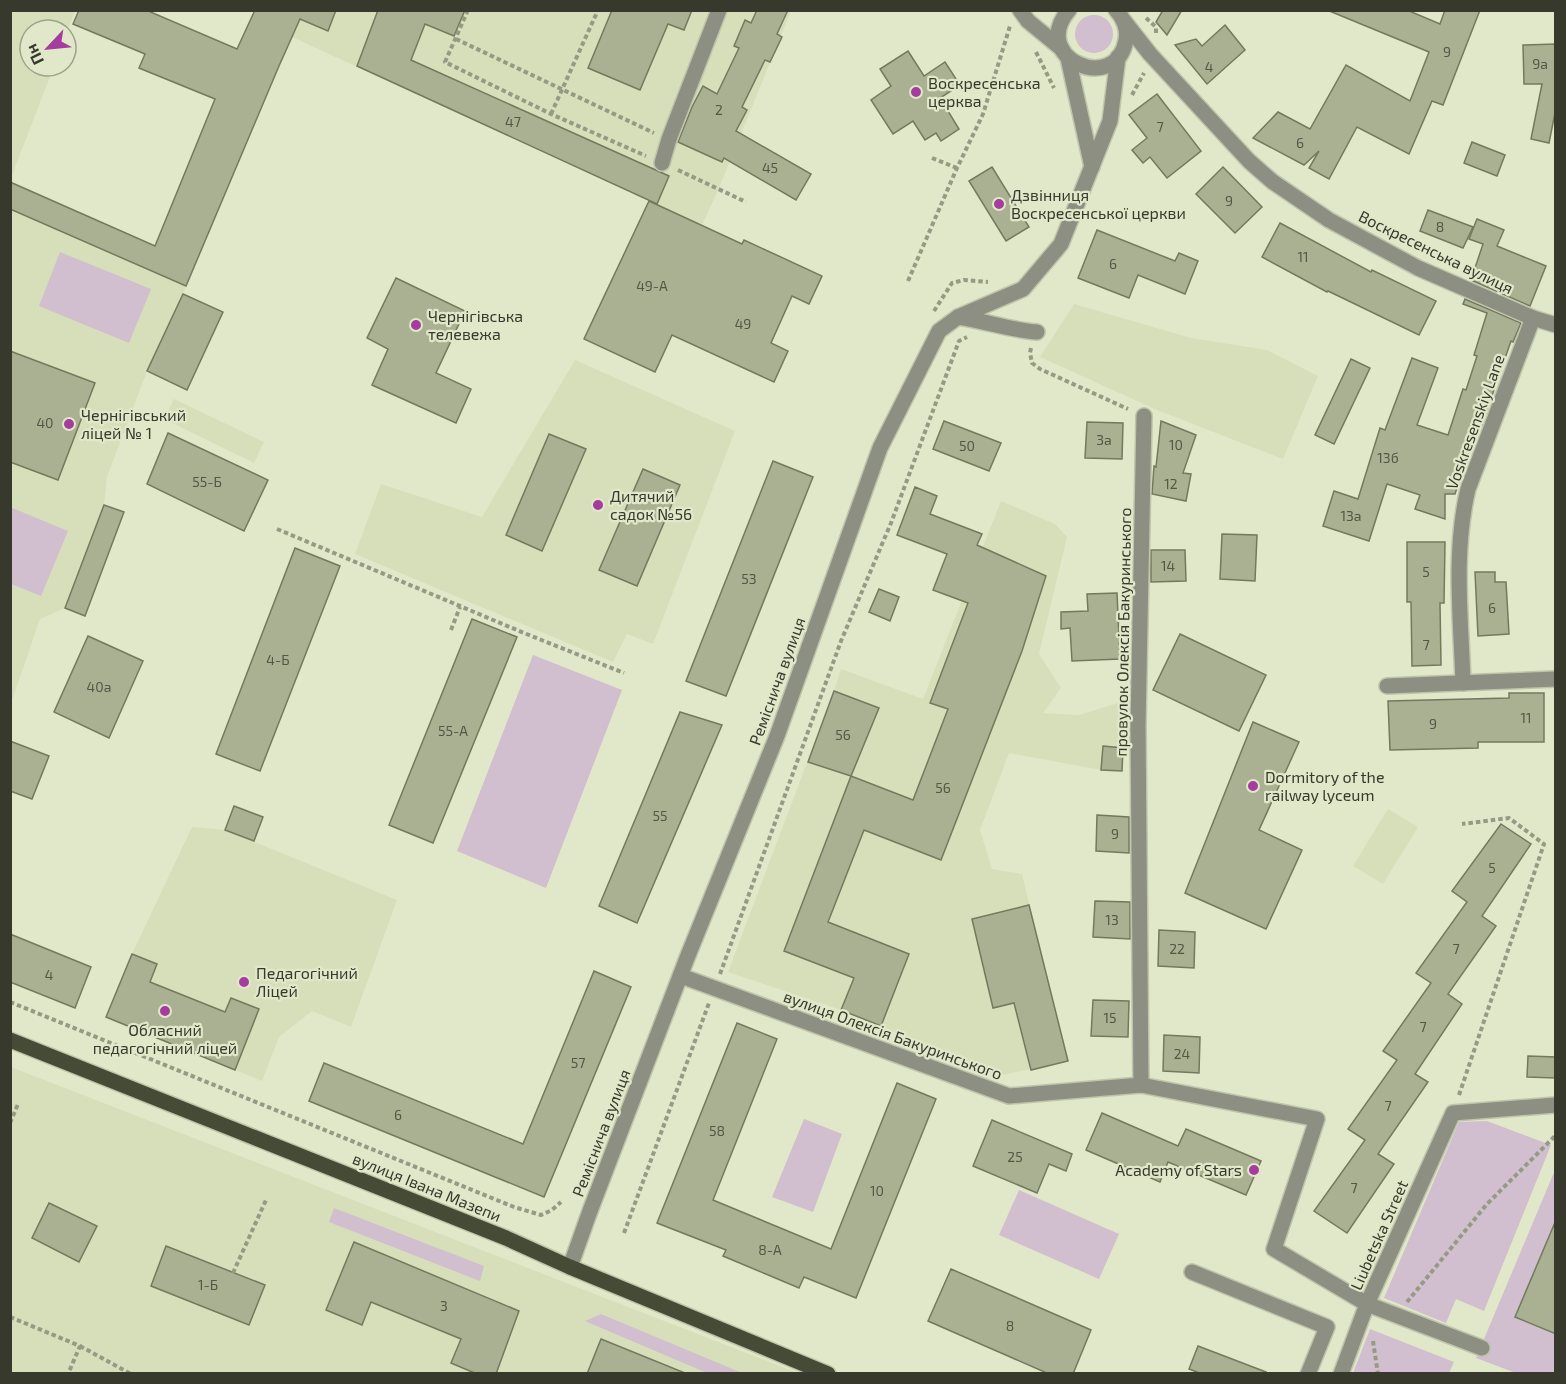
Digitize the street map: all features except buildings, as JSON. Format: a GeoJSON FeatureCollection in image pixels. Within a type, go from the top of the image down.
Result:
{"type":"FeatureCollection","features":[{"type":"Feature","properties":{"kind":"main road","name":"вулиця Івана Мазепи"},"geometry":{"type":"LineString","coordinates":[[10,1040],[506,1238],[570,1267],[828,1374]]}},
{"type":"Feature","properties":{"kind":"street"},"geometry":{"type":"LineString","coordinates":[[662,163],[669,139],[719,10]]}},
{"type":"Feature","properties":{"kind":"street"},"geometry":{"type":"LineString","coordinates":[[1020,10],[1028,21],[1077,65],[1099,68],[1109,64],[1121,52],[1150,54]]}},
{"type":"Feature","properties":{"kind":"street"},"geometry":{"type":"LineString","coordinates":[[1066,13],[1059,27],[1059,38],[1065,54],[1092,167]]}},
{"type":"Feature","properties":{"kind":"street","name":"Реміснича вулиця"},"geometry":{"type":"LineString","coordinates":[[570,1267],[681,976],[777,736],[880,448],[939,332],[958,317],[1023,289],[1061,244],[1110,121],[1126,30],[1120,16]]}},
{"type":"Feature","properties":{"kind":"street","name":"Воскресенська вулиця"},"geometry":{"type":"LineString","coordinates":[[1120,16],[1150,54],[1249,161],[1282,188],[1329,220],[1418,267],[1533,318],[1556,325]]}},
{"type":"Feature","properties":{"kind":"street"},"geometry":{"type":"LineString","coordinates":[[958,317],[992,323],[1018,331],[1037,332]]}},
{"type":"Feature","properties":{"kind":"street","name":"Voskresenskiy Lane"},"geometry":{"type":"LineString","coordinates":[[1463,684],[1459,547],[1461,516],[1468,489],[1533,318]]}},
{"type":"Feature","properties":{"kind":"street","name":"провулок Олексія Бакуринського"},"geometry":{"type":"LineString","coordinates":[[1141,1085],[1138,726],[1144,416]]}},
{"type":"Feature","properties":{"kind":"street"},"geometry":{"type":"LineString","coordinates":[[1387,686],[1556,679]]}},
{"type":"Feature","properties":{"kind":"street","name":"вулиця Олексія Бакуринського"},"geometry":{"type":"LineString","coordinates":[[681,976],[714,990],[1009,1096],[1141,1085],[1317,1119],[1274,1249],[1367,1304]]}},
{"type":"Feature","properties":{"kind":"street"},"geometry":{"type":"LineString","coordinates":[[1453,1113],[1556,1105]]}},
{"type":"Feature","properties":{"kind":"street","name":"Liubetska Street"},"geometry":{"type":"LineString","coordinates":[[1341,1374],[1367,1304],[1453,1113]]}},
{"type":"Feature","properties":{"kind":"street"},"geometry":{"type":"LineString","coordinates":[[1192,1272],[1327,1327],[1308,1374]]}},
{"type":"Feature","properties":{"kind":"street"},"geometry":{"type":"LineString","coordinates":[[1367,1304],[1482,1348]]}},
{"type":"Feature","properties":{"kind":"path"},"geometry":{"type":"LineString","coordinates":[[468,10],[445,62],[551,114],[746,202]]}},
{"type":"Feature","properties":{"kind":"path"},"geometry":{"type":"LineString","coordinates":[[551,114],[598,10]]}},
{"type":"Feature","properties":{"kind":"path"},"geometry":{"type":"LineString","coordinates":[[908,281],[983,114],[1008,37]]}},
{"type":"Feature","properties":{"kind":"path"},"geometry":{"type":"LineString","coordinates":[[456,39],[669,139]]}},
{"type":"Feature","properties":{"kind":"path"},"geometry":{"type":"LineString","coordinates":[[1035,50],[1056,90]]}},
{"type":"Feature","properties":{"kind":"path"},"geometry":{"type":"LineString","coordinates":[[932,158],[957,168]]}},
{"type":"Feature","properties":{"kind":"path"},"geometry":{"type":"LineString","coordinates":[[959,341],[939,332],[926,321],[952,283],[964,280],[986,283],[994,280]]}},
{"type":"Feature","properties":{"kind":"path"},"geometry":{"type":"LineString","coordinates":[[624,1233],[841,641],[891,523],[959,341],[992,323]]}},
{"type":"Feature","properties":{"kind":"path"},"geometry":{"type":"LineString","coordinates":[[1037,332],[1030,353],[1032,363],[1040,369],[1144,416]]}},
{"type":"Feature","properties":{"kind":"path"},"geometry":{"type":"LineString","coordinates":[[277,529],[460,607],[624,673]]}},
{"type":"Feature","properties":{"kind":"path"},"geometry":{"type":"LineString","coordinates":[[451,630],[460,607]]}},
{"type":"Feature","properties":{"kind":"path"},"geometry":{"type":"LineString","coordinates":[[497,622],[499,615]]}},
{"type":"Feature","properties":{"kind":"path"},"geometry":{"type":"LineString","coordinates":[[1453,1113],[1544,844],[1509,818],[1462,824]]}},
{"type":"Feature","properties":{"kind":"path"},"geometry":{"type":"LineString","coordinates":[[10,1002],[514,1207],[541,1215],[552,1210],[561,1202]]}},
{"type":"Feature","properties":{"kind":"path"},"geometry":{"type":"LineString","coordinates":[[10,1123],[18,1104]]}},
{"type":"Feature","properties":{"kind":"path"},"geometry":{"type":"LineString","coordinates":[[1388,1312],[1410,1300],[1487,1204],[1556,1135]]}},
{"type":"Feature","properties":{"kind":"path"},"geometry":{"type":"LineString","coordinates":[[232,1273],[266,1200]]}},
{"type":"Feature","properties":{"kind":"path"},"geometry":{"type":"LineString","coordinates":[[10,1317],[80,1346],[131,1374]]}},
{"type":"Feature","properties":{"kind":"path"},"geometry":{"type":"LineString","coordinates":[[68,1374],[80,1346]]}},
{"type":"Feature","properties":{"kind":"shaded area"},"geometry":{"type":"Polygon","coordinates":[[[11,10],[75,11],[72,18],[18,18],[18,78],[49,78],[11,178],[11,10]]]}},
{"type":"Feature","properties":{"kind":"shaded area"},"geometry":{"type":"Polygon","coordinates":[[[255,10],[791,11],[702,225],[292,37],[253,15],[255,10]]]}},
{"type":"Feature","properties":{"kind":"shaded area"},"geometry":{"type":"Polygon","coordinates":[[[1094,15],[1107,21],[1113,34],[1107,47],[1094,53],[1081,47],[1075,34],[1081,21],[1094,15]]]}},
{"type":"Feature","properties":{"kind":"shaded area","name":"Чернігівський ліцей № 1"},"geometry":{"type":"Polygon","coordinates":[[[10,209],[186,286],[147,371],[107,477],[104,505],[65,608],[40,619],[11,703],[10,209]]]}},
{"type":"Feature","properties":{"kind":"shaded area"},"geometry":{"type":"Polygon","coordinates":[[[60,252],[151,289],[129,343],[39,306],[60,252]]]}},
{"type":"Feature","properties":{"kind":"shaded area"},"geometry":{"type":"Polygon","coordinates":[[[1074,304],[1191,338],[1267,350],[1318,376],[1283,459],[1157,410],[1040,357],[1074,304]]]}},
{"type":"Feature","properties":{"kind":"shaded area","name":"Дитячий садок №56"},"geometry":{"type":"Polygon","coordinates":[[[575,360],[735,431],[653,644],[627,634],[613,662],[355,554],[381,484],[482,517],[575,360]]]}},
{"type":"Feature","properties":{"kind":"shaded area"},"geometry":{"type":"Polygon","coordinates":[[[174,399],[264,442],[254,463],[164,419],[174,399]]]}},
{"type":"Feature","properties":{"kind":"shaded area"},"geometry":{"type":"Polygon","coordinates":[[[1001,501],[1055,524],[1067,537],[1039,654],[1061,688],[1043,713],[1079,715],[1124,701],[1125,724],[1123,748],[1103,746],[1101,770],[1009,753],[980,830],[992,869],[1022,874],[1068,1061],[1002,1075],[841,1010],[728,972],[841,669],[923,699],[1001,501]]]}},
{"type":"Feature","properties":{"kind":"shaded area"},"geometry":{"type":"Polygon","coordinates":[[[10,507],[68,531],[41,596],[11,584],[10,507]]]}},
{"type":"Feature","properties":{"kind":"shaded area"},"geometry":{"type":"Polygon","coordinates":[[[533,655],[622,690],[546,888],[457,851],[533,655]]]}},
{"type":"Feature","properties":{"kind":"shaded area"},"geometry":{"type":"Polygon","coordinates":[[[1388,809],[1418,827],[1383,884],[1353,866],[1388,809]]]}},
{"type":"Feature","properties":{"kind":"shaded area","name":"Педагогічний Ліцей"},"geometry":{"type":"Polygon","coordinates":[[[192,827],[225,830],[397,900],[351,1027],[312,1011],[279,1037],[262,1081],[106,1017],[132,954],[192,827]]]}},
{"type":"Feature","properties":{"kind":"shaded area"},"geometry":{"type":"Polygon","coordinates":[[[11,1067],[798,1373],[11,1373],[11,1067]]]}},
{"type":"Feature","properties":{"kind":"shaded area"},"geometry":{"type":"Polygon","coordinates":[[[804,1119],[842,1134],[813,1212],[772,1197],[804,1119]]]}},
{"type":"Feature","properties":{"kind":"shaded area"},"geometry":{"type":"Polygon","coordinates":[[[1487,1121],[1551,1145],[1484,1311],[1456,1299],[1446,1323],[1384,1298],[1459,1122],[1487,1121]]]}},
{"type":"Feature","properties":{"kind":"shaded area"},"geometry":{"type":"Polygon","coordinates":[[[1555,1170],[1555,1373],[1516,1373],[1476,1358],[1555,1170]]]}},
{"type":"Feature","properties":{"kind":"shaded area"},"geometry":{"type":"Polygon","coordinates":[[[1019,1190],[1119,1234],[1099,1279],[999,1235],[1019,1190]]]}},
{"type":"Feature","properties":{"kind":"shaded area"},"geometry":{"type":"Polygon","coordinates":[[[334,1208],[484,1266],[480,1281],[329,1222],[334,1208]]]}},
{"type":"Feature","properties":{"kind":"shaded area"},"geometry":{"type":"Polygon","coordinates":[[[601,1314],[742,1373],[707,1373],[585,1321],[601,1314]]]}},
{"type":"Feature","properties":{"kind":"shaded area"},"geometry":{"type":"Polygon","coordinates":[[[1370,1329],[1454,1362],[1449,1373],[1353,1373],[1370,1329]]]}},
{"type":"Feature","properties":{"kind":"place","name":"Воскресенська церква"},"geometry":{"type":"Point","coordinates":[916,92]}},
{"type":"Feature","properties":{"kind":"place","name":"Дзвінниця Воскресенської церкви"},"geometry":{"type":"Point","coordinates":[999,204]}},
{"type":"Feature","properties":{"kind":"place","name":"Чернігівська телевежа"},"geometry":{"type":"Point","coordinates":[416,325]}},
{"type":"Feature","properties":{"kind":"place","name":"Чернігівський ліцей № 1"},"geometry":{"type":"Point","coordinates":[69,424]}},
{"type":"Feature","properties":{"kind":"place","name":"Дитячий садок №56"},"geometry":{"type":"Point","coordinates":[598,505]}},
{"type":"Feature","properties":{"kind":"place","name":"Dormitory of the railway lyceum"},"geometry":{"type":"Point","coordinates":[1253,786]}},
{"type":"Feature","properties":{"kind":"place","name":"Педагогічний Ліцей"},"geometry":{"type":"Point","coordinates":[244,982]}},
{"type":"Feature","properties":{"kind":"place","name":"Обласний педагогічний ліцей"},"geometry":{"type":"Point","coordinates":[165,1011]}},
{"type":"Feature","properties":{"kind":"place","name":"Academy of Stars"},"geometry":{"type":"Point","coordinates":[1254,1170]}}]}
